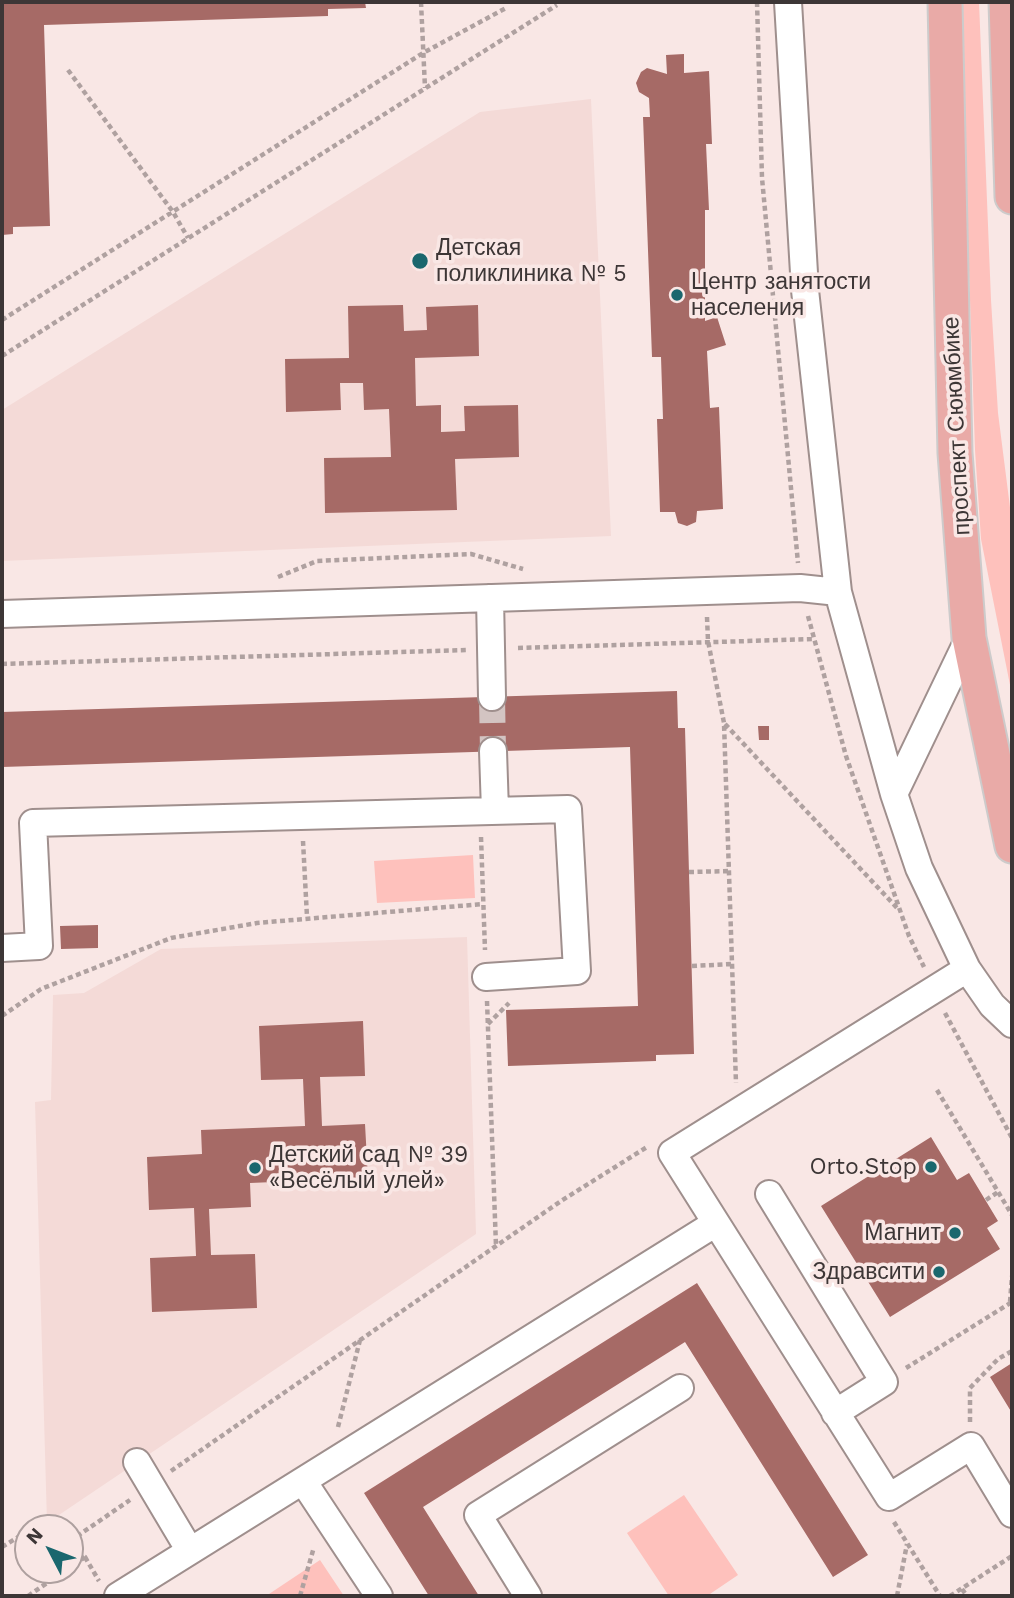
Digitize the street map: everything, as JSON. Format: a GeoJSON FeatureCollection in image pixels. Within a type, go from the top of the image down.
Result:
{"type":"FeatureCollection","features":[{"type":"Feature","properties":{"kind":"main road","name":"проспект Сююмбике"},"geometry":{"type":"LineString","coordinates":[[945,2],[955,453],[969,638],[1012,846]]}},
{"type":"Feature","properties":{"kind":"main road"},"geometry":{"type":"LineString","coordinates":[[1006,2],[1012,197]]}},
{"type":"Feature","properties":{"kind":"street"},"geometry":{"type":"LineString","coordinates":[[788,2],[805,290],[838,592],[894,794],[919,868],[967,969],[992,1005],[1012,1024]]}},
{"type":"Feature","properties":{"kind":"street"},"geometry":{"type":"LineString","coordinates":[[2,614],[800,588],[838,592]]}},
{"type":"Feature","properties":{"kind":"street"},"geometry":{"type":"LineString","coordinates":[[490,598],[492,697]]}},
{"type":"Feature","properties":{"kind":"street"},"geometry":{"type":"LineString","coordinates":[[894,794],[969,638]]}},
{"type":"Feature","properties":{"kind":"street"},"geometry":{"type":"LineString","coordinates":[[487,811],[494,751]]}},
{"type":"Feature","properties":{"kind":"street"},"geometry":{"type":"LineString","coordinates":[[2,948],[39,946],[33,823],[568,809],[577,971],[486,977]]}},
{"type":"Feature","properties":{"kind":"street"},"geometry":{"type":"LineString","coordinates":[[967,969],[672,1153],[889,1497],[971,1446],[1012,1514]]}},
{"type":"Feature","properties":{"kind":"street"},"geometry":{"type":"LineString","coordinates":[[769,1194],[884,1382],[835,1413]]}},
{"type":"Feature","properties":{"kind":"street"},"geometry":{"type":"LineString","coordinates":[[125,1594],[716,1223]]}},
{"type":"Feature","properties":{"kind":"street"},"geometry":{"type":"LineString","coordinates":[[528,1596],[478,1515],[680,1388]]}},
{"type":"Feature","properties":{"kind":"street"},"geometry":{"type":"LineString","coordinates":[[137,1462],[190,1551]]}},
{"type":"Feature","properties":{"kind":"street"},"geometry":{"type":"LineString","coordinates":[[303,1481],[379,1596]]}},
{"type":"Feature","properties":{"kind":"path"},"geometry":{"type":"LineString","coordinates":[[421,2],[425,89]]}},
{"type":"Feature","properties":{"kind":"path"},"geometry":{"type":"LineString","coordinates":[[2,356],[557,5]]}},
{"type":"Feature","properties":{"kind":"path"},"geometry":{"type":"LineString","coordinates":[[2,320],[423,53],[506,8]]}},
{"type":"Feature","properties":{"kind":"path"},"geometry":{"type":"LineString","coordinates":[[68,70],[173,212],[188,238]]}},
{"type":"Feature","properties":{"kind":"path"},"geometry":{"type":"LineString","coordinates":[[2,664],[814,639]]}},
{"type":"Feature","properties":{"kind":"path"},"geometry":{"type":"LineString","coordinates":[[708,641],[724,723],[731,871],[736,1091]]}},
{"type":"Feature","properties":{"kind":"path"},"geometry":{"type":"LineString","coordinates":[[724,723],[901,912]]}},
{"type":"Feature","properties":{"kind":"path"},"geometry":{"type":"LineString","coordinates":[[487,811],[483,905],[496,1246]]}},
{"type":"Feature","properties":{"kind":"path"},"geometry":{"type":"LineString","coordinates":[[304,851],[307,918]]}},
{"type":"Feature","properties":{"kind":"path"},"geometry":{"type":"LineString","coordinates":[[689,872],[731,871]]}},
{"type":"Feature","properties":{"kind":"path"},"geometry":{"type":"LineString","coordinates":[[2,1016],[41,989],[170,938],[307,918],[483,905]]}},
{"type":"Feature","properties":{"kind":"path"},"geometry":{"type":"LineString","coordinates":[[692,966],[733,964]]}},
{"type":"Feature","properties":{"kind":"path"},"geometry":{"type":"LineString","coordinates":[[937,1090],[1012,1215]]}},
{"type":"Feature","properties":{"kind":"path"},"geometry":{"type":"LineString","coordinates":[[84,1531],[496,1246],[651,1145]]}},
{"type":"Feature","properties":{"kind":"path"},"geometry":{"type":"LineString","coordinates":[[986,1200],[998,1192]]}},
{"type":"Feature","properties":{"kind":"path"},"geometry":{"type":"LineString","coordinates":[[884,1382],[1011,1303],[1012,1276]]}},
{"type":"Feature","properties":{"kind":"path"},"geometry":{"type":"LineString","coordinates":[[328,1465],[360,1340]]}},
{"type":"Feature","properties":{"kind":"path"},"geometry":{"type":"LineString","coordinates":[[971,1446],[970,1388],[998,1359],[1012,1351]]}},
{"type":"Feature","properties":{"kind":"path"},"geometry":{"type":"LineString","coordinates":[[889,1497],[892,1519],[940,1596]]}},
{"type":"Feature","properties":{"kind":"path"},"geometry":{"type":"LineString","coordinates":[[300,1596],[324,1513]]}},
{"type":"Feature","properties":{"kind":"path"},"geometry":{"type":"LineString","coordinates":[[897,1596],[907,1543]]}},
{"type":"Feature","properties":{"kind":"path"},"geometry":{"type":"LineString","coordinates":[[950,1596],[1012,1556]]}},
{"type":"Feature","properties":{"kind":"path"},"geometry":{"type":"LineString","coordinates":[[28,1596],[46,1584]]}},
{"type":"Feature","properties":{"kind":"path"},"geometry":{"type":"LineString","coordinates":[[962,1589],[967,1596]]}},
{"type":"Feature","properties":{"kind":"shaded area"},"geometry":{"type":"Polygon","coordinates":[[[960,2],[979,2],[998,413],[1012,523],[1012,695],[981,539],[975,450],[960,2]]]}},
{"type":"Feature","properties":{"kind":"shaded area","name":"Детская поликлиника № 5"},"geometry":{"type":"Polygon","coordinates":[[[591,99],[611,536],[2,561],[2,410],[480,112],[591,99]]]}},
{"type":"Feature","properties":{"kind":"shaded area"},"geometry":{"type":"Polygon","coordinates":[[[473,855],[475,898],[377,903],[374,861],[473,855]]]}},
{"type":"Feature","properties":{"kind":"shaded area","name":"Детский сад № 39 «Весёлый улей»"},"geometry":{"type":"Polygon","coordinates":[[[467,937],[476,1234],[60,1514],[47,1514],[35,1102],[51,1100],[53,995],[84,993],[161,949],[467,937]]]}},
{"type":"Feature","properties":{"kind":"shaded area"},"geometry":{"type":"Polygon","coordinates":[[[684,1495],[738,1575],[707,1596],[669,1596],[627,1533],[684,1495]]]}},
{"type":"Feature","properties":{"kind":"shaded area"},"geometry":{"type":"Polygon","coordinates":[[[320,1560],[344,1596],[266,1596],[320,1560]]]}},
{"type":"Feature","properties":{"kind":"building"},"geometry":{"type":"Polygon","coordinates":[[[2,2],[365,2],[366,8],[328,9],[328,16],[44,25],[50,226],[13,227],[13,234],[2,235],[2,2]]]}},
{"type":"Feature","properties":{"kind":"building","name":"Центр занятости населения"},"geometry":{"type":"Polygon","coordinates":[[[684,54],[684,73],[709,71],[712,144],[706,144],[709,210],[705,210],[705,321],[717,317],[726,345],[707,351],[710,408],[719,407],[723,509],[697,511],[696,522],[687,526],[678,523],[675,512],[660,512],[657,419],[663,419],[661,357],[652,357],[643,117],[650,117],[649,98],[639,92],[636,83],[641,72],[647,68],[667,74],[666,55],[684,54]]]}},
{"type":"Feature","properties":{"kind":"building"},"geometry":{"type":"Polygon","coordinates":[[[403,305],[404,331],[427,330],[426,307],[478,305],[479,356],[415,358],[416,406],[441,405],[441,432],[465,431],[464,406],[518,405],[519,457],[455,459],[457,510],[325,513],[324,458],[391,457],[389,409],[364,410],[363,383],[340,383],[341,410],[286,412],[285,359],[349,358],[348,306],[403,305]]]}},
{"type":"Feature","properties":{"kind":"building"},"geometry":{"type":"Polygon","coordinates":[[[677,691],[678,728],[685,728],[694,1054],[656,1055],[656,1061],[508,1066],[506,1010],[638,1006],[630,747],[2,767],[2,712],[677,691]]]}},
{"type":"Feature","properties":{"kind":"building"},"geometry":{"type":"Polygon","coordinates":[[[758,726],[769,726],[769,740],[759,740],[758,726]]]}},
{"type":"Feature","properties":{"kind":"building"},"geometry":{"type":"Polygon","coordinates":[[[98,925],[98,948],[61,949],[60,926],[98,925]]]}},
{"type":"Feature","properties":{"kind":"building"},"geometry":{"type":"Polygon","coordinates":[[[363,1021],[365,1076],[320,1077],[322,1126],[365,1124],[368,1178],[250,1183],[251,1207],[209,1209],[211,1255],[255,1254],[257,1308],[152,1312],[150,1258],[196,1256],[194,1208],[149,1210],[147,1157],[202,1154],[201,1130],[305,1126],[303,1079],[261,1080],[259,1026],[363,1021]]]}},
{"type":"Feature","properties":{"kind":"building"},"geometry":{"type":"Polygon","coordinates":[[[931,1137],[957,1180],[969,1173],[998,1221],[987,1228],[1000,1249],[890,1317],[821,1206],[931,1137]]]}},
{"type":"Feature","properties":{"kind":"building"},"geometry":{"type":"Polygon","coordinates":[[[697,1283],[868,1555],[833,1577],[685,1342],[423,1507],[479,1596],[429,1596],[364,1493],[697,1283]]]}},
{"type":"Feature","properties":{"kind":"building"},"geometry":{"type":"Polygon","coordinates":[[[1012,1363],[1012,1413],[990,1377],[1012,1363]]]}},
{"type":"Feature","properties":{"kind":"tunnel"},"geometry":{"type":"LineString","coordinates":[[492,697],[493,751]]}},
{"type":"Feature","properties":{"kind":"place","name":"Детская поликлиника № 5"},"geometry":{"type":"Point","coordinates":[420,261]}},
{"type":"Feature","properties":{"kind":"place","name":"Центр занятости населения"},"geometry":{"type":"Point","coordinates":[677,295]}},
{"type":"Feature","properties":{"kind":"place","name":"Orto.Stop"},"geometry":{"type":"Point","coordinates":[931,1167]}},
{"type":"Feature","properties":{"kind":"place","name":"Детский сад № 39 «Весёлый улей»"},"geometry":{"type":"Point","coordinates":[255,1168]}},
{"type":"Feature","properties":{"kind":"place","name":"Магнит"},"geometry":{"type":"Point","coordinates":[955,1233]}},
{"type":"Feature","properties":{"kind":"place","name":"Здравсити"},"geometry":{"type":"Point","coordinates":[939,1272]}}]}
